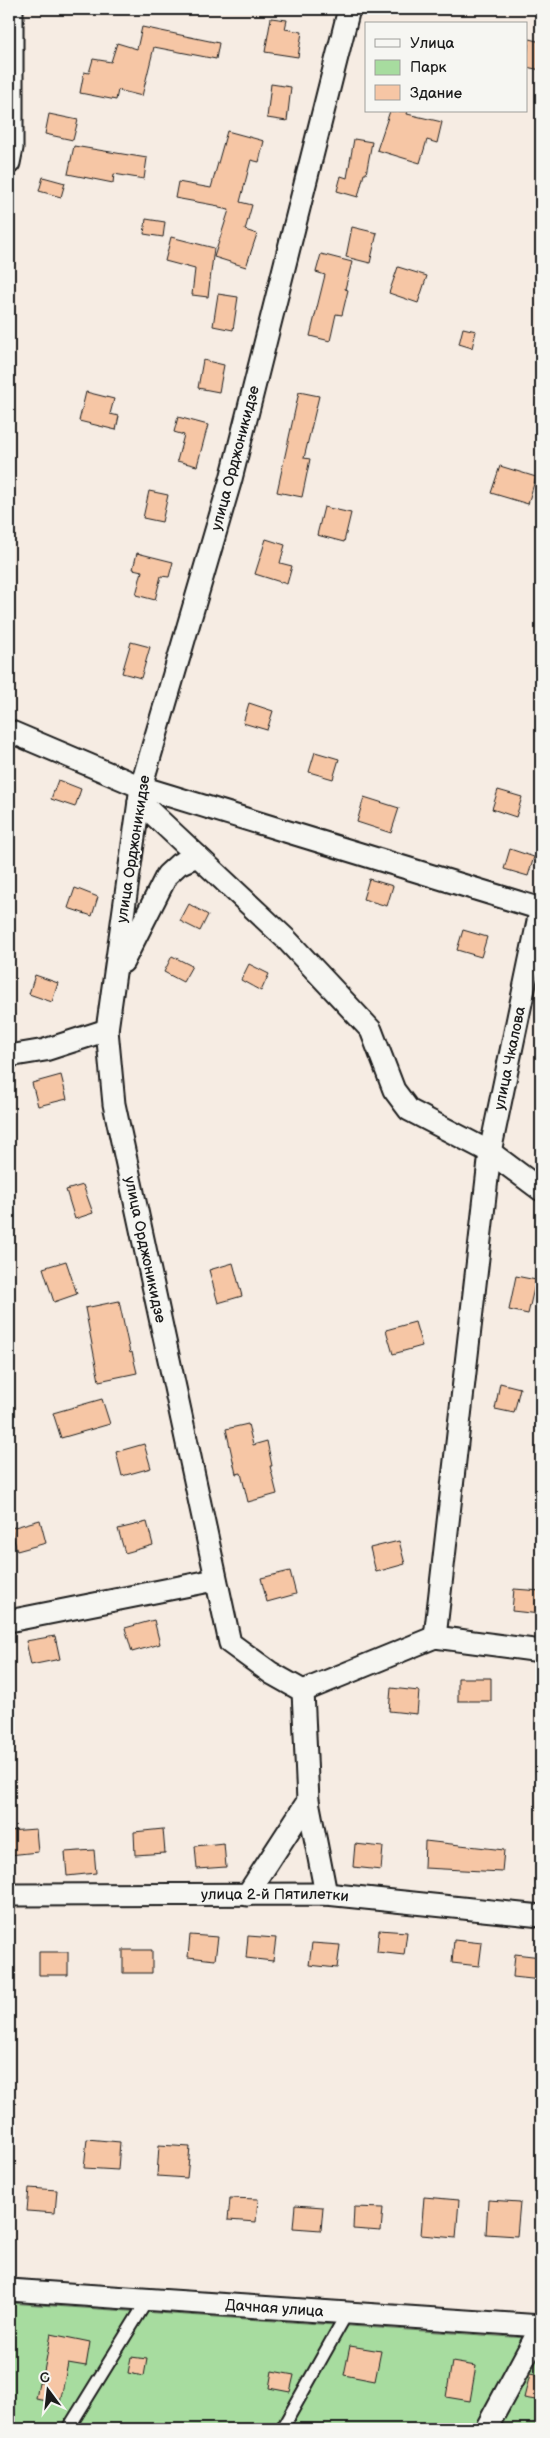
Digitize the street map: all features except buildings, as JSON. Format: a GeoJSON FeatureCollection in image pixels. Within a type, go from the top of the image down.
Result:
{"type":"FeatureCollection","features":[{"type":"Feature","properties":{"kind":"street"},"geometry":{"type":"LineString","coordinates":[[9,163],[12,148],[12,9]]}},
{"type":"Feature","properties":{"kind":"street","name":"улица Орджоникидзе"},"geometry":{"type":"LineString","coordinates":[[303,1691],[271,1673],[230,1643],[114,1104],[107,1030],[140,794],[231,479],[349,9]]}},
{"type":"Feature","properties":{"kind":"street"},"geometry":{"type":"LineString","coordinates":[[9,731],[140,794],[541,908]]}},
{"type":"Feature","properties":{"kind":"street"},"geometry":{"type":"LineString","coordinates":[[140,794],[197,856],[286,939],[370,1030],[394,1090],[408,1110],[490,1152],[541,1190]]}},
{"type":"Feature","properties":{"kind":"street"},"geometry":{"type":"LineString","coordinates":[[114,978],[167,875],[179,864],[197,856]]}},
{"type":"Feature","properties":{"kind":"street","name":"улица Чкалова"},"geometry":{"type":"LineString","coordinates":[[435,1637],[490,1152],[541,908]]}},
{"type":"Feature","properties":{"kind":"street"},"geometry":{"type":"LineString","coordinates":[[9,1056],[45,1050],[107,1030]]}},
{"type":"Feature","properties":{"kind":"street"},"geometry":{"type":"LineString","coordinates":[[9,1621],[215,1580]]}},
{"type":"Feature","properties":{"kind":"street"},"geometry":{"type":"LineString","coordinates":[[326,1894],[308,1801],[303,1691],[435,1637],[541,1651]]}},
{"type":"Feature","properties":{"kind":"street"},"geometry":{"type":"LineString","coordinates":[[246,1894],[308,1801]]}},
{"type":"Feature","properties":{"kind":"street","name":"улица 2-й Пятилетки"},"geometry":{"type":"LineString","coordinates":[[9,1895],[326,1894],[541,1916]]}},
{"type":"Feature","properties":{"kind":"street","name":"Дачная улица"},"geometry":{"type":"LineString","coordinates":[[9,2290],[541,2327]]}},
{"type":"Feature","properties":{"kind":"street"},"geometry":{"type":"LineString","coordinates":[[486,2429],[541,2327]]}},
{"type":"Feature","properties":{"kind":"lane"},"geometry":{"type":"LineString","coordinates":[[68,2429],[148,2299]]}},
{"type":"Feature","properties":{"kind":"lane"},"geometry":{"type":"LineString","coordinates":[[282,2429],[346,2313]]}},
{"type":"Feature","properties":{"kind":"green space"},"geometry":{"type":"Polygon","coordinates":[[[9,2303],[541,2339],[541,2429],[9,2429],[9,2303]]]}}]}
